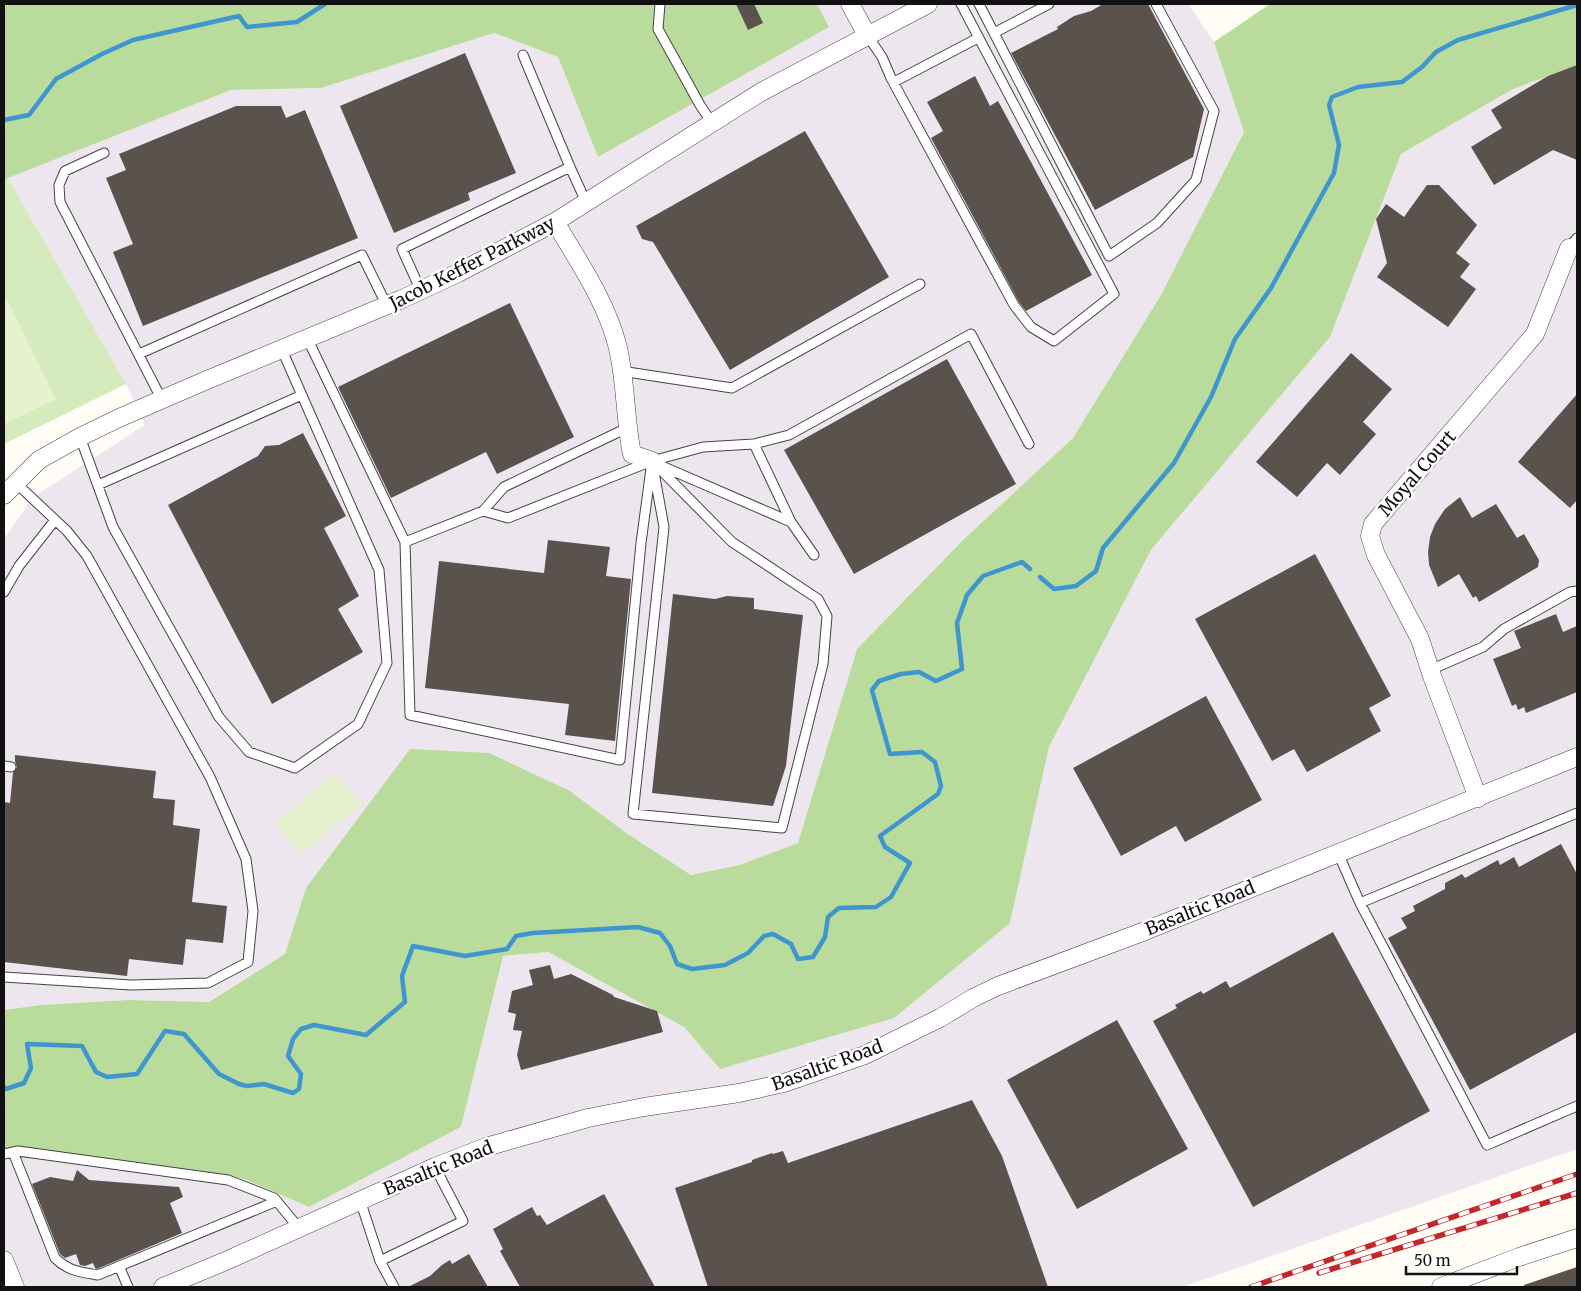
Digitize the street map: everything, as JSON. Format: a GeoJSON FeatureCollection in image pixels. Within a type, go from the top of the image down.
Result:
{"type":"FeatureCollection","features":[{"type":"Feature","properties":{"kind":"street"},"geometry":{"type":"LineString","coordinates":[[850,4],[867,35]]}},
{"type":"Feature","properties":{"kind":"street","name":"Jacob Keffer Parkway"},"geometry":{"type":"LineString","coordinates":[[10,489],[39,460],[80,437],[162,400],[421,291],[555,222],[761,92],[928,4]]}},
{"type":"Feature","properties":{"kind":"street"},"geometry":{"type":"LineString","coordinates":[[555,222],[592,283],[618,348],[627,428],[632,454],[652,462]]}},
{"type":"Feature","properties":{"kind":"street","name":"Moyal Court"},"geometry":{"type":"LineString","coordinates":[[1478,798],[1420,639],[1376,555],[1370,536],[1372,524],[1535,334],[1574,244]]}},
{"type":"Feature","properties":{"kind":"street","name":"Basaltic Road"},"geometry":{"type":"LineString","coordinates":[[163,1287],[228,1260],[435,1167],[486,1147],[588,1118],[644,1107],[739,1093],[784,1083],[865,1054],[940,1018],[973,998],[998,986],[1145,930],[1577,758]]}},
{"type":"Feature","properties":{"kind":"street"},"geometry":{"type":"LineString","coordinates":[[1441,1287],[1519,1257],[1577,1238]]}},
{"type":"Feature","properties":{"kind":"street"},"geometry":{"type":"LineString","coordinates":[[4,1260],[15,1287]]}},
{"type":"Feature","properties":{"kind":"lane"},"geometry":{"type":"LineString","coordinates":[[660,4],[658,29],[712,123]]}},
{"type":"Feature","properties":{"kind":"lane"},"geometry":{"type":"LineString","coordinates":[[867,35],[882,57],[1014,305],[1031,327],[1054,341],[1114,294],[961,4]]}},
{"type":"Feature","properties":{"kind":"lane"},"geometry":{"type":"LineString","coordinates":[[979,4],[1109,256],[1157,223],[1196,180],[1214,112],[1156,4]]}},
{"type":"Feature","properties":{"kind":"lane"},"geometry":{"type":"LineString","coordinates":[[994,32],[1049,4]]}},
{"type":"Feature","properties":{"kind":"lane"},"geometry":{"type":"LineString","coordinates":[[894,82],[978,38]]}},
{"type":"Feature","properties":{"kind":"lane"},"geometry":{"type":"LineString","coordinates":[[523,55],[586,202]]}},
{"type":"Feature","properties":{"kind":"lane"},"geometry":{"type":"LineString","coordinates":[[104,153],[65,172],[59,185],[60,202],[162,400]]}},
{"type":"Feature","properties":{"kind":"lane"},"geometry":{"type":"LineString","coordinates":[[421,291],[402,249],[570,167]]}},
{"type":"Feature","properties":{"kind":"lane"},"geometry":{"type":"LineString","coordinates":[[139,354],[362,256],[387,306]]}},
{"type":"Feature","properties":{"kind":"lane"},"geometry":{"type":"LineString","coordinates":[[621,371],[732,388],[920,284]]}},
{"type":"Feature","properties":{"kind":"lane"},"geometry":{"type":"LineString","coordinates":[[483,511],[508,518],[652,462],[703,447],[754,444],[789,436],[971,334],[1029,444]]}},
{"type":"Feature","properties":{"kind":"lane"},"geometry":{"type":"LineString","coordinates":[[308,340],[405,542],[410,715],[620,760],[641,543],[652,462]]}},
{"type":"Feature","properties":{"kind":"lane"},"geometry":{"type":"LineString","coordinates":[[80,437],[113,527],[219,717],[249,752],[295,768],[358,724],[387,663],[380,570],[282,350]]}},
{"type":"Feature","properties":{"kind":"lane"},"geometry":{"type":"LineString","coordinates":[[98,485],[302,395]]}},
{"type":"Feature","properties":{"kind":"lane"},"geometry":{"type":"LineString","coordinates":[[405,542],[483,511],[504,487],[627,428]]}},
{"type":"Feature","properties":{"kind":"lane"},"geometry":{"type":"LineString","coordinates":[[754,444],[791,522],[814,555]]}},
{"type":"Feature","properties":{"kind":"lane"},"geometry":{"type":"LineString","coordinates":[[652,462],[732,542],[818,599],[827,616],[823,664],[782,828],[633,814],[664,527],[652,462]]}},
{"type":"Feature","properties":{"kind":"lane"},"geometry":{"type":"LineString","coordinates":[[652,462],[791,522]]}},
{"type":"Feature","properties":{"kind":"lane"},"geometry":{"type":"LineString","coordinates":[[4,977],[131,985],[208,983],[248,962],[253,911],[246,859],[210,777],[87,556],[67,531],[55,520],[10,489]]}},
{"type":"Feature","properties":{"kind":"lane"},"geometry":{"type":"LineString","coordinates":[[4,592],[19,566],[55,520]]}},
{"type":"Feature","properties":{"kind":"lane"},"geometry":{"type":"LineString","coordinates":[[1430,670],[1483,647],[1504,629],[1570,592],[1577,591]]}},
{"type":"Feature","properties":{"kind":"lane"},"geometry":{"type":"LineString","coordinates":[[1360,903],[1577,813]]}},
{"type":"Feature","properties":{"kind":"lane"},"geometry":{"type":"LineString","coordinates":[[1338,853],[1360,903],[1487,1145],[1577,1106]]}},
{"type":"Feature","properties":{"kind":"lane"},"geometry":{"type":"LineString","coordinates":[[277,1201],[98,1275],[78,1272],[63,1266],[55,1258],[8,1153],[18,1151],[228,1180],[274,1198],[277,1201],[300,1228]]}},
{"type":"Feature","properties":{"kind":"lane"},"geometry":{"type":"LineString","coordinates":[[380,1261],[463,1221],[435,1167]]}},
{"type":"Feature","properties":{"kind":"lane"},"geometry":{"type":"LineString","coordinates":[[360,1200],[380,1261],[394,1287]]}},
{"type":"Feature","properties":{"kind":"lane"},"geometry":{"type":"LineString","coordinates":[[119,1266],[128,1287]]}},
{"type":"Feature","properties":{"kind":"shaded area"},"geometry":{"type":"Polygon","coordinates":[[[817,4],[1188,4],[1214,42],[1244,132],[1161,295],[1073,438],[963,540],[857,649],[799,843],[739,865],[691,875],[625,832],[570,791],[306,888],[285,954],[209,1002],[128,1000],[40,1005],[4,1010],[4,539],[33,497],[145,425],[126,384],[8,178],[231,90],[321,88],[494,33],[558,57],[598,157],[829,27],[817,4]]]}},
{"type":"Feature","properties":{"kind":"shaded area"},"geometry":{"type":"Polygon","coordinates":[[[1577,65],[1577,1149],[1183,1287],[4,1287],[4,1156],[244,1179],[309,1207],[461,1127],[503,956],[548,952],[684,1027],[720,1069],[1010,923],[1049,747],[1151,550],[1330,337],[1401,154],[1511,90],[1577,65]]]}},
{"type":"Feature","properties":{"kind":"green space"},"geometry":{"type":"Polygon","coordinates":[[[4,4],[817,4],[829,27],[598,157],[558,57],[494,33],[321,88],[231,90],[8,178],[4,182],[4,4]]]}},
{"type":"Feature","properties":{"kind":"green space"},"geometry":{"type":"Polygon","coordinates":[[[1270,4],[1577,4],[1577,65],[1511,90],[1401,154],[1330,337],[1151,550],[1049,747],[1010,923],[894,1018],[720,1069],[684,1027],[548,952],[503,956],[461,1127],[309,1207],[244,1179],[4,1156],[4,1010],[40,1005],[128,1000],[209,1002],[285,954],[306,888],[410,749],[489,753],[570,791],[625,832],[691,875],[739,865],[798,843],[857,649],[963,540],[1073,438],[1161,295],[1244,132],[1214,42],[1270,4]]]}},
{"type":"Feature","properties":{"kind":"green space"},"geometry":{"type":"Polygon","coordinates":[[[8,178],[126,384],[4,444],[4,182],[8,178]]]}},
{"type":"Feature","properties":{"kind":"green space"},"geometry":{"type":"Polygon","coordinates":[[[4,294],[56,399],[4,424],[4,294]]]}},
{"type":"Feature","properties":{"kind":"green space"},"geometry":{"type":"Polygon","coordinates":[[[336,773],[362,805],[301,854],[275,823],[336,773]]]}},
{"type":"Feature","properties":{"kind":"building"},"geometry":{"type":"Polygon","coordinates":[[[736,4],[754,4],[763,23],[748,30],[736,4]]]}},
{"type":"Feature","properties":{"kind":"building"},"geometry":{"type":"Polygon","coordinates":[[[1103,4],[1148,4],[1204,109],[1193,157],[1095,210],[1011,53],[1058,29],[1057,27],[1074,16],[1091,11],[1103,4]]]}},
{"type":"Feature","properties":{"kind":"building"},"geometry":{"type":"Polygon","coordinates":[[[465,53],[516,173],[468,193],[470,200],[394,233],[340,106],[465,53]]]}},
{"type":"Feature","properties":{"kind":"building"},"geometry":{"type":"Polygon","coordinates":[[[1577,65],[1577,160],[1553,150],[1494,185],[1471,147],[1502,128],[1491,110],[1548,76],[1577,65]]]}},
{"type":"Feature","properties":{"kind":"building"},"geometry":{"type":"Polygon","coordinates":[[[975,76],[990,106],[998,101],[1092,275],[1026,311],[1019,302],[931,138],[943,131],[927,102],[975,76]]]}},
{"type":"Feature","properties":{"kind":"building"},"geometry":{"type":"Polygon","coordinates":[[[236,106],[281,106],[286,118],[305,110],[358,238],[143,326],[113,252],[133,244],[106,178],[126,170],[119,154],[236,106]]]}},
{"type":"Feature","properties":{"kind":"building"},"geometry":{"type":"Polygon","coordinates":[[[805,131],[889,277],[730,370],[653,242],[642,239],[636,226],[805,131]]]}},
{"type":"Feature","properties":{"kind":"building"},"geometry":{"type":"Polygon","coordinates":[[[1427,185],[1439,185],[1477,225],[1456,253],[1470,264],[1460,277],[1476,289],[1448,327],[1377,277],[1387,263],[1376,219],[1386,204],[1404,217],[1427,185]]]}},
{"type":"Feature","properties":{"kind":"building"},"geometry":{"type":"Polygon","coordinates":[[[510,303],[574,437],[497,474],[486,452],[391,498],[338,387],[510,303]]]}},
{"type":"Feature","properties":{"kind":"building"},"geometry":{"type":"Polygon","coordinates":[[[1351,353],[1392,389],[1363,422],[1376,434],[1340,475],[1327,463],[1297,497],[1256,462],[1351,353]]]}},
{"type":"Feature","properties":{"kind":"building"},"geometry":{"type":"Polygon","coordinates":[[[947,359],[1016,484],[854,574],[784,450],[947,359]]]}},
{"type":"Feature","properties":{"kind":"building"},"geometry":{"type":"Polygon","coordinates":[[[1577,394],[1577,500],[1570,508],[1518,462],[1577,394]]]}},
{"type":"Feature","properties":{"kind":"building"},"geometry":{"type":"Polygon","coordinates":[[[303,433],[346,516],[324,528],[359,596],[338,609],[363,652],[272,704],[168,505],[258,456],[265,446],[279,445],[303,433]]]}},
{"type":"Feature","properties":{"kind":"building"},"geometry":{"type":"Polygon","coordinates":[[[1460,497],[1472,518],[1496,504],[1517,538],[1524,534],[1539,560],[1538,567],[1479,602],[1476,596],[1473,598],[1459,574],[1438,587],[1429,565],[1430,537],[1435,524],[1445,509],[1460,497]]]}},
{"type":"Feature","properties":{"kind":"building"},"geometry":{"type":"Polygon","coordinates":[[[548,540],[610,547],[606,576],[631,579],[615,741],[565,735],[569,704],[425,688],[439,561],[544,573],[548,540]]]}},
{"type":"Feature","properties":{"kind":"building"},"geometry":{"type":"Polygon","coordinates":[[[1315,554],[1391,696],[1369,708],[1381,731],[1307,772],[1294,749],[1272,761],[1195,619],[1315,554]]]}},
{"type":"Feature","properties":{"kind":"building"},"geometry":{"type":"Polygon","coordinates":[[[673,594],[715,599],[727,596],[754,598],[754,609],[803,615],[786,766],[773,806],[652,793],[673,594]]]}},
{"type":"Feature","properties":{"kind":"building"},"geometry":{"type":"Polygon","coordinates":[[[1556,614],[1563,632],[1577,626],[1577,692],[1526,713],[1524,707],[1518,710],[1516,704],[1512,706],[1493,659],[1521,648],[1514,631],[1556,614]]]}},
{"type":"Feature","properties":{"kind":"building"},"geometry":{"type":"Polygon","coordinates":[[[1206,696],[1262,800],[1185,842],[1176,826],[1121,856],[1073,768],[1206,696]]]}},
{"type":"Feature","properties":{"kind":"building"},"geometry":{"type":"Polygon","coordinates":[[[15,755],[156,771],[153,798],[175,800],[173,825],[200,829],[192,902],[227,906],[223,943],[186,939],[183,965],[129,959],[127,976],[4,962],[4,802],[10,803],[13,773],[17,767],[15,755]]]}},
{"type":"Feature","properties":{"kind":"building"},"geometry":{"type":"Polygon","coordinates":[[[1561,844],[1577,874],[1577,1032],[1470,1090],[1388,938],[1407,928],[1401,918],[1415,911],[1413,906],[1445,889],[1445,883],[1462,874],[1465,878],[1498,860],[1500,865],[1514,857],[1519,867],[1561,844]]]}},
{"type":"Feature","properties":{"kind":"building"},"geometry":{"type":"Polygon","coordinates":[[[1333,932],[1430,1111],[1253,1207],[1153,1021],[1177,1008],[1175,1005],[1201,991],[1203,994],[1226,981],[1230,988],[1333,932]]]}},
{"type":"Feature","properties":{"kind":"building"},"geometry":{"type":"Polygon","coordinates":[[[550,965],[554,979],[571,974],[614,997],[657,1011],[663,1032],[521,1070],[517,1055],[522,1031],[513,1030],[516,1014],[508,1012],[512,991],[533,985],[529,970],[550,965]]]}},
{"type":"Feature","properties":{"kind":"building"},"geometry":{"type":"Polygon","coordinates":[[[1117,1020],[1188,1149],[1077,1209],[1007,1080],[1117,1020]]]}},
{"type":"Feature","properties":{"kind":"building"},"geometry":{"type":"Polygon","coordinates":[[[972,1100],[1002,1156],[1048,1287],[708,1287],[675,1188],[752,1162],[752,1160],[772,1153],[783,1151],[788,1163],[972,1100]]]}},
{"type":"Feature","properties":{"kind":"building"},"geometry":{"type":"Polygon","coordinates":[[[77,1170],[89,1180],[179,1187],[183,1197],[170,1203],[182,1233],[97,1269],[93,1263],[85,1266],[80,1265],[76,1254],[65,1258],[60,1254],[32,1184],[50,1177],[73,1181],[77,1170]]]}},
{"type":"Feature","properties":{"kind":"building"},"geometry":{"type":"Polygon","coordinates":[[[604,1194],[655,1287],[520,1287],[500,1251],[503,1249],[493,1229],[532,1207],[537,1216],[540,1215],[547,1225],[604,1194]]]}},
{"type":"Feature","properties":{"kind":"building"},"geometry":{"type":"Polygon","coordinates":[[[469,1254],[488,1287],[408,1287],[430,1276],[450,1260],[452,1264],[469,1254]]]}},
{"type":"Feature","properties":{"kind":"building"},"geometry":{"type":"Polygon","coordinates":[[[1577,1267],[1577,1287],[1524,1287],[1524,1285],[1577,1267]]]}},
{"type":"Feature","properties":{"kind":"waterway"},"geometry":{"type":"LineString","coordinates":[[4,120],[29,115],[56,79],[102,54],[133,40],[239,16],[247,27],[297,22],[325,4]]}},
{"type":"Feature","properties":{"kind":"waterway"},"geometry":{"type":"LineString","coordinates":[[1040,577],[1054,589],[1076,586],[1096,571],[1103,548],[1174,463],[1211,397],[1235,339],[1271,288],[1334,173],[1339,145],[1329,105],[1332,97],[1358,87],[1402,82],[1422,67],[1436,52],[1458,40],[1577,5]]}},
{"type":"Feature","properties":{"kind":"waterway"},"geometry":{"type":"LineString","coordinates":[[4,1087],[6,1089],[24,1083],[31,1068],[27,1044],[82,1046],[96,1072],[107,1077],[137,1074],[165,1031],[184,1034],[219,1074],[239,1084],[247,1086],[264,1084],[293,1093],[299,1089],[301,1074],[288,1056],[293,1039],[301,1029],[314,1025],[366,1035],[405,1002],[402,976],[413,946],[465,956],[507,949],[516,936],[533,933],[638,927],[660,933],[670,946],[677,964],[692,969],[725,965],[748,953],[764,936],[773,934],[791,944],[798,959],[813,957],[825,937],[828,917],[839,908],[876,907],[891,897],[910,863],[885,847],[880,836],[938,794],[941,786],[935,762],[922,752],[890,754],[872,690],[879,681],[901,674],[919,672],[936,681],[962,669],[957,623],[967,595],[983,576],[1022,562],[1030,569]]}},
{"type":"Feature","properties":{"kind":"railway"},"geometry":{"type":"LineString","coordinates":[[1251,1287],[1577,1174]]}},
{"type":"Feature","properties":{"kind":"railway"},"geometry":{"type":"LineString","coordinates":[[1319,1273],[1577,1193]]}}]}
